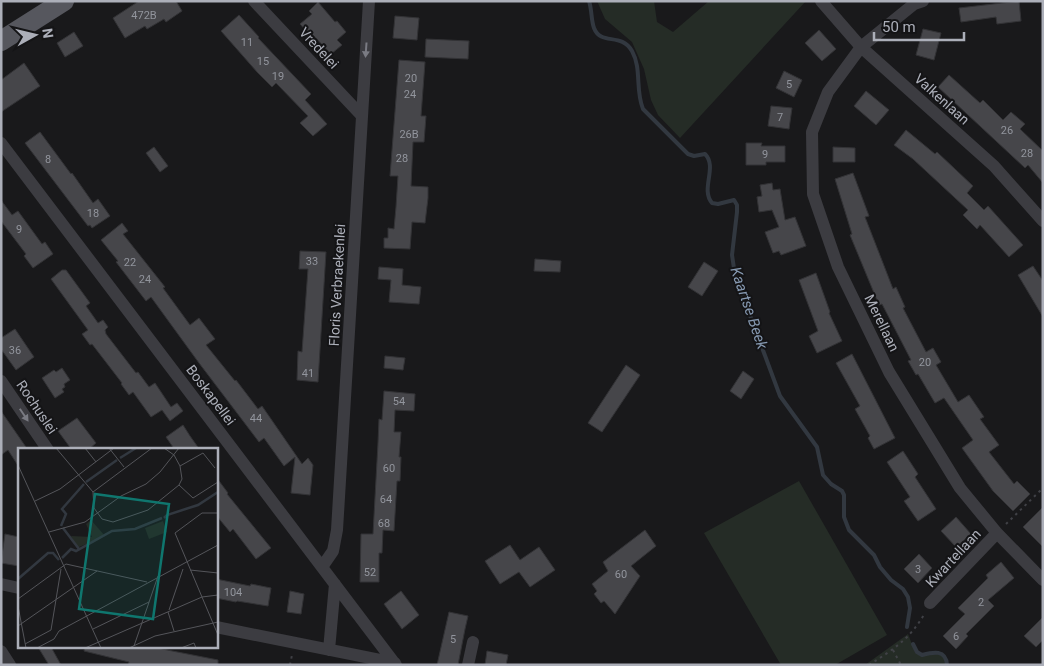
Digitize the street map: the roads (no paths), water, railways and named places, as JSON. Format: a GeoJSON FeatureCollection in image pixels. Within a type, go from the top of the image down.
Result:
{"type":"FeatureCollection","features":[{"type":"Feature","properties":{"kind":"main road"},"geometry":{"type":"LineString","coordinates":[[1,42],[64,1]]}},
{"type":"Feature","properties":{"kind":"street","name":"Vredelei"},"geometry":{"type":"LineString","coordinates":[[254,1],[362,116]]}},
{"type":"Feature","properties":{"kind":"street","name":"Floris Verbraekenlei"},"geometry":{"type":"LineString","coordinates":[[322,567],[333,552],[337,530],[369,1]]}},
{"type":"Feature","properties":{"kind":"street","name":"Valkenlaan"},"geometry":{"type":"LineString","coordinates":[[821,1],[861,47],[994,166],[1043,221]]}},
{"type":"Feature","properties":{"kind":"street","name":"Merellaan"},"geometry":{"type":"LineString","coordinates":[[923,1],[914,4],[861,47],[828,92],[812,132],[813,194],[838,267],[890,372],[960,488],[997,533],[1043,580]]}},
{"type":"Feature","properties":{"kind":"street","name":"Boskapellei"},"geometry":{"type":"LineString","coordinates":[[1,143],[395,664]]}},
{"type":"Feature","properties":{"kind":"street","name":"Rochuslei"},"geometry":{"type":"LineString","coordinates":[[1,381],[47,448]]}},
{"type":"Feature","properties":{"kind":"street","name":"Kwartellaan"},"geometry":{"type":"LineString","coordinates":[[930,603],[997,533]]}},
{"type":"Feature","properties":{"kind":"street"},"geometry":{"type":"LineString","coordinates":[[1,584],[18,588]]}},
{"type":"Feature","properties":{"kind":"street"},"geometry":{"type":"LineString","coordinates":[[329,650],[335,584]]}},
{"type":"Feature","properties":{"kind":"street"},"geometry":{"type":"LineString","coordinates":[[218,627],[395,664]]}},
{"type":"Feature","properties":{"kind":"street"},"geometry":{"type":"LineString","coordinates":[[468,665],[473,642]]}},
{"type":"Feature","properties":{"kind":"street"},"geometry":{"type":"LineString","coordinates":[[1,651],[10,665]]}},
{"type":"Feature","properties":{"kind":"waterway","name":"Kaartse Beek"},"geometry":{"type":"LineString","coordinates":[[589,1],[593,25],[597,33],[601,37],[622,42],[632,51],[637,65],[639,94],[643,109],[688,154],[694,156],[705,154],[709,159],[708,191],[712,203],[718,204],[734,200],[737,205],[732,255],[735,275],[780,396],[817,447],[823,475],[831,484],[842,491],[844,495],[844,517],[849,530],[874,555],[880,567],[891,580],[903,589],[908,597],[910,608],[907,627]]}},
{"type":"Feature","properties":{"kind":"waterway","name":"Kaartse Beek"},"geometry":{"type":"LineString","coordinates":[[913,644],[917,652],[922,655],[942,654],[947,665]]}}]}
